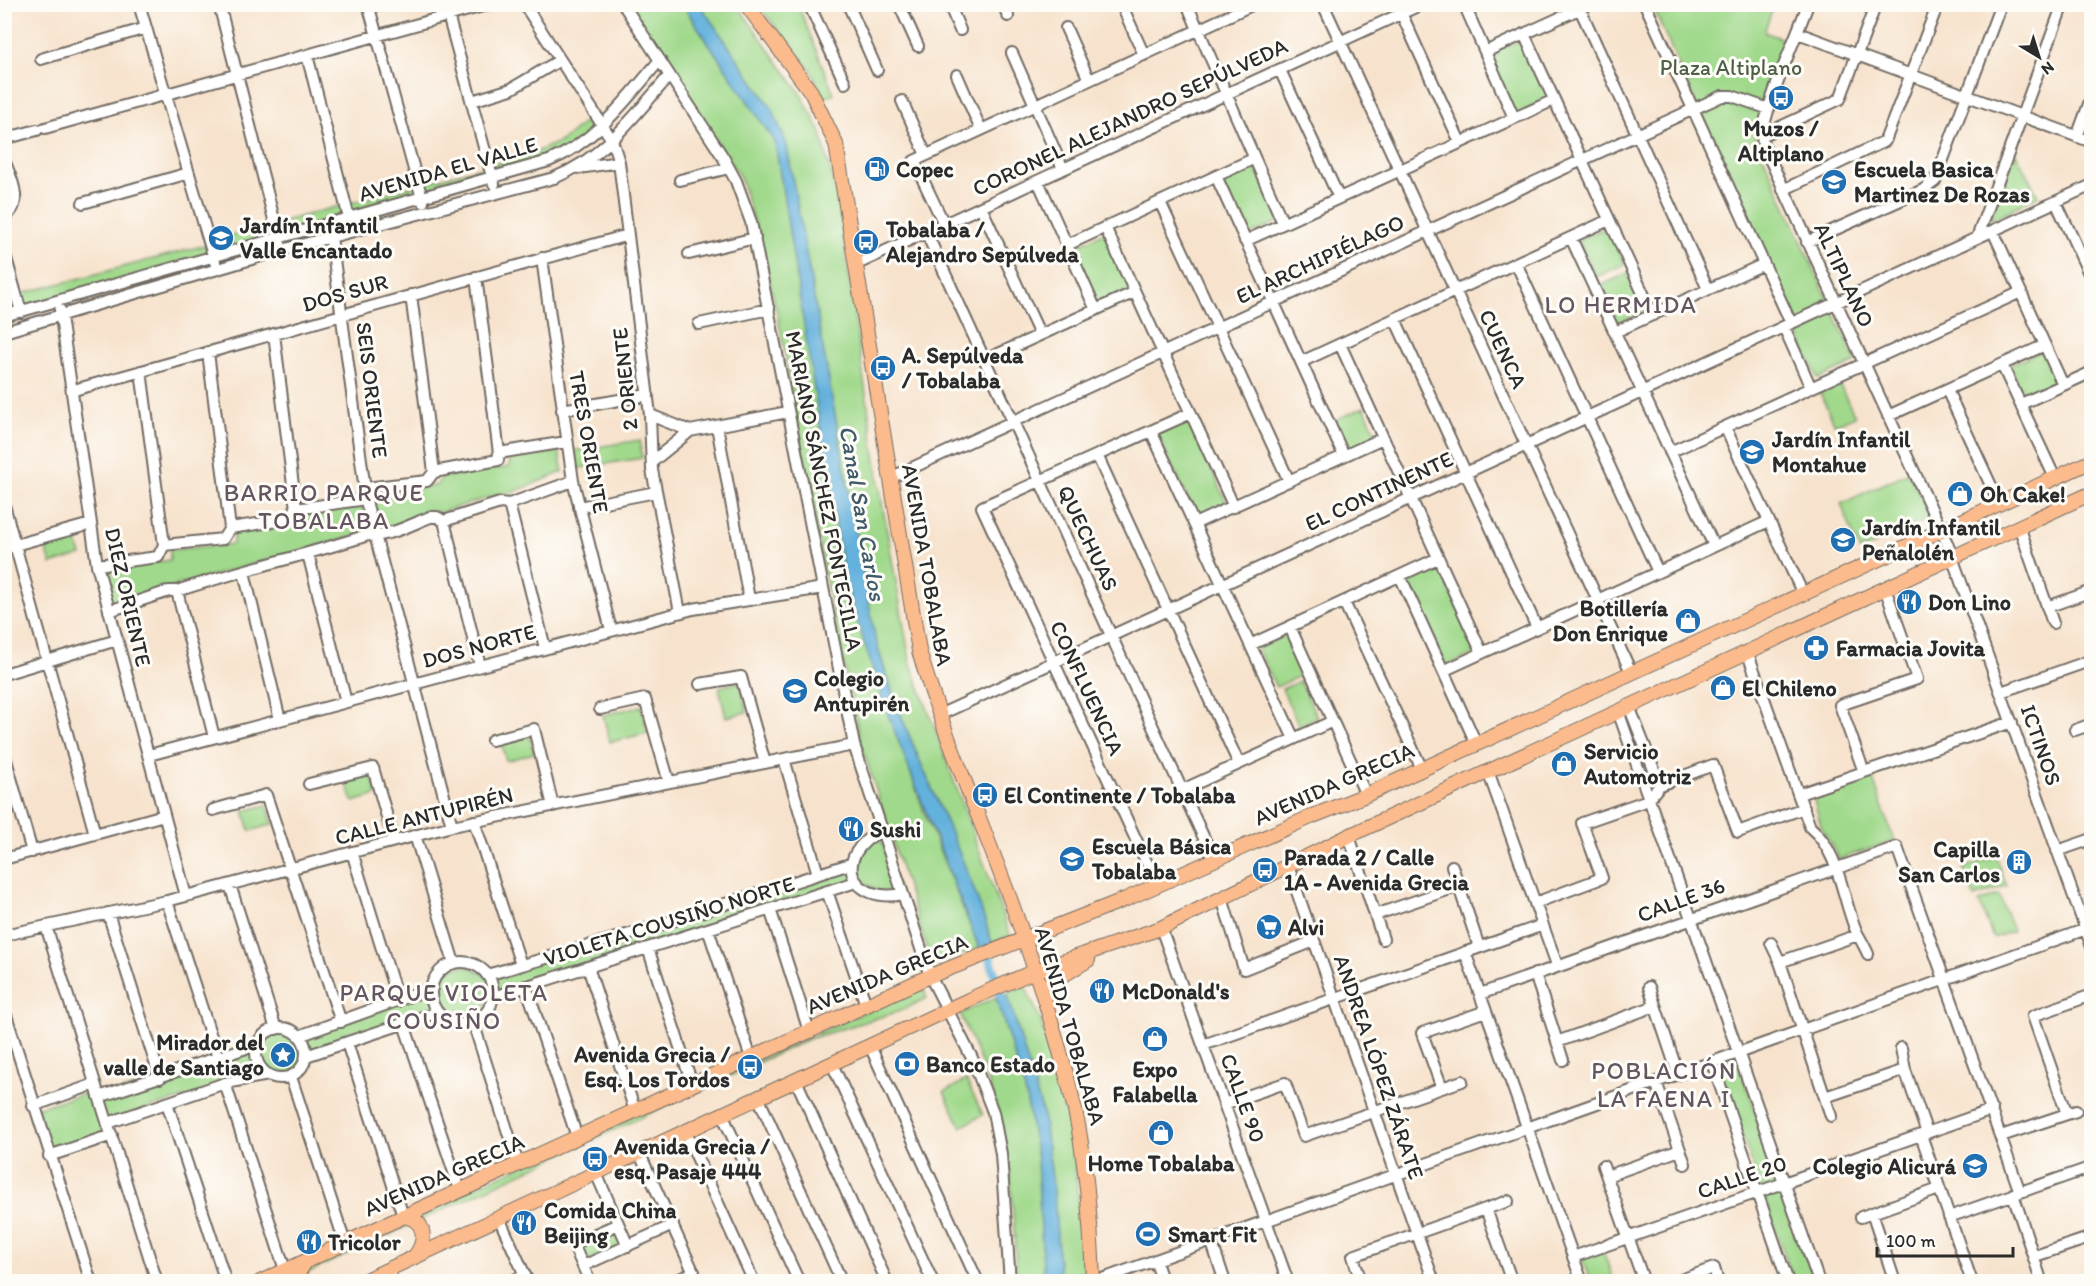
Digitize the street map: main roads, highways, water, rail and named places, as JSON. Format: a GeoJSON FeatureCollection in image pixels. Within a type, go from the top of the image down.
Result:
{"type":"FeatureCollection","features":[{"type":"Feature","properties":{"kind":"main road","name":"AVENIDA TOBALABA"},"geometry":{"type":"LineString","coordinates":[[746,4],[811,92],[831,130],[841,163],[855,265],[919,651],[939,715],[1025,939],[1070,1091],[1082,1147],[1093,1281]]}},
{"type":"Feature","properties":{"kind":"main road","name":"AVENIDA GRECIA"},"geometry":{"type":"LineString","coordinates":[[260,1281],[930,976],[1157,885],[1366,795],[2091,461]]}},
{"type":"Feature","properties":{"kind":"main road"},"geometry":{"type":"LineString","coordinates":[[361,1281],[390,1275],[414,1257],[1006,983],[1161,928],[1349,836],[2091,493]]}},
{"type":"Feature","properties":{"kind":"main road"},"geometry":{"type":"LineString","coordinates":[[1044,999],[1049,984],[1064,972],[1139,936]]}},
{"type":"Feature","properties":{"kind":"main road"},"geometry":{"type":"LineString","coordinates":[[403,1216],[417,1222],[423,1232],[422,1245],[414,1257]]}},
{"type":"Feature","properties":{"kind":"main road"},"geometry":{"type":"LineString","coordinates":[[297,1281],[300,1268],[313,1257]]}},
{"type":"Feature","properties":{"kind":"water"},"geometry":{"type":"Polygon","coordinates":[[[683,5],[700,5],[771,107],[786,142],[875,637],[901,714],[979,904],[992,943],[979,948],[885,707],[845,583],[775,142],[683,5]]]}},
{"type":"Feature","properties":{"kind":"water"},"geometry":{"type":"Polygon","coordinates":[[[1007,993],[1043,1114],[1054,1191],[1060,1281],[1044,1281],[1037,1159],[1025,1090],[996,997],[1007,993]]]}},
{"type":"Feature","properties":{"kind":"waterway","name":"Canal San Carlos"},"geometry":{"type":"LineString","coordinates":[[988,950],[1004,1006]]}},
{"type":"Feature","properties":{"kind":"place","name":"Muzos / Altiplano"},"geometry":{"type":"Point","coordinates":[1781,98]}},
{"type":"Feature","properties":{"kind":"place","name":"Copec"},"geometry":{"type":"Point","coordinates":[877,169]}},
{"type":"Feature","properties":{"kind":"place","name":"Escuela Basica Martinez De Rozas"},"geometry":{"type":"Point","coordinates":[1834,182]}},
{"type":"Feature","properties":{"kind":"place","name":"Jardín Infantil Valle Encantado"},"geometry":{"type":"Point","coordinates":[221,238]}},
{"type":"Feature","properties":{"kind":"place","name":"Tobalaba / Alejandro Sepúlveda"},"geometry":{"type":"Point","coordinates":[866,242]}},
{"type":"Feature","properties":{"kind":"place","name":"A. Sepúlveda / Tobalaba"},"geometry":{"type":"Point","coordinates":[883,368]}},
{"type":"Feature","properties":{"kind":"place","name":"Jardín Infantil Montahue"},"geometry":{"type":"Point","coordinates":[1752,452]}},
{"type":"Feature","properties":{"kind":"place","name":"Oh Cake!"},"geometry":{"type":"Point","coordinates":[1960,494]}},
{"type":"Feature","properties":{"kind":"place","name":"Jardín Infantil Peñalolén"},"geometry":{"type":"Point","coordinates":[1843,540]}},
{"type":"Feature","properties":{"kind":"place","name":"Don Lino"},"geometry":{"type":"Point","coordinates":[1909,602]}},
{"type":"Feature","properties":{"kind":"place","name":"Botillería Don Enrique"},"geometry":{"type":"Point","coordinates":[1688,621]}},
{"type":"Feature","properties":{"kind":"place","name":"Farmacia Jovita"},"geometry":{"type":"Point","coordinates":[1816,648]}},
{"type":"Feature","properties":{"kind":"place","name":"El Chileno"},"geometry":{"type":"Point","coordinates":[1723,688]}},
{"type":"Feature","properties":{"kind":"place","name":"Colegio Antupirén"},"geometry":{"type":"Point","coordinates":[795,691]}},
{"type":"Feature","properties":{"kind":"place","name":"Servicio Automotriz"},"geometry":{"type":"Point","coordinates":[1564,764]}},
{"type":"Feature","properties":{"kind":"place","name":"El Continente / Tobalaba"},"geometry":{"type":"Point","coordinates":[985,795]}},
{"type":"Feature","properties":{"kind":"place","name":"Sushi"},"geometry":{"type":"Point","coordinates":[851,829]}},
{"type":"Feature","properties":{"kind":"place","name":"Escuela Básica Tobalaba"},"geometry":{"type":"Point","coordinates":[1072,859]}},
{"type":"Feature","properties":{"kind":"place","name":"Capilla San Carlos"},"geometry":{"type":"Point","coordinates":[2019,862]}},
{"type":"Feature","properties":{"kind":"place","name":"Parada 2 / Calle 1A - Avenida Grecia"},"geometry":{"type":"Point","coordinates":[1265,870]}},
{"type":"Feature","properties":{"kind":"place","name":"Alvi"},"geometry":{"type":"Point","coordinates":[1269,927]}},
{"type":"Feature","properties":{"kind":"place","name":"McDonald's"},"geometry":{"type":"Point","coordinates":[1102,991]}},
{"type":"Feature","properties":{"kind":"place","name":"Expo Falabella"},"geometry":{"type":"Point","coordinates":[1155,1039]}},
{"type":"Feature","properties":{"kind":"place","name":"Mirador del valle de Santiago"},"geometry":{"type":"Point","coordinates":[283,1055]}},
{"type":"Feature","properties":{"kind":"place","name":"Banco Estado"},"geometry":{"type":"Point","coordinates":[907,1064]}},
{"type":"Feature","properties":{"kind":"place","name":"Avenida Grecia / Esq. Los Tordos"},"geometry":{"type":"Point","coordinates":[750,1067]}},
{"type":"Feature","properties":{"kind":"place","name":"Home Tobalaba"},"geometry":{"type":"Point","coordinates":[1161,1133]}},
{"type":"Feature","properties":{"kind":"place","name":"Avenida Grecia / esq. Pasaje 444"},"geometry":{"type":"Point","coordinates":[595,1159]}},
{"type":"Feature","properties":{"kind":"place","name":"Colegio Alicurá"},"geometry":{"type":"Point","coordinates":[1975,1166]}},
{"type":"Feature","properties":{"kind":"place","name":"Comida China Beijing"},"geometry":{"type":"Point","coordinates":[524,1223]}},
{"type":"Feature","properties":{"kind":"place","name":"Smart Fit"},"geometry":{"type":"Point","coordinates":[1148,1234]}},
{"type":"Feature","properties":{"kind":"place","name":"Tricolor"},"geometry":{"type":"Point","coordinates":[309,1242]}},
{"type":"Feature","properties":{"kind":"district","name":"LO HERMIDA"},"geometry":{"type":"Point","coordinates":[1621,304]}},
{"type":"Feature","properties":{"kind":"district","name":"BARRIO PARQUE TOBALABA"},"geometry":{"type":"Point","coordinates":[324,506]}},
{"type":"Feature","properties":{"kind":"district","name":"PARQUE VIOLETA COUSIÑO"},"geometry":{"type":"Point","coordinates":[444,1006]}},
{"type":"Feature","properties":{"kind":"district","name":"POBLACIÓN LA FAENA I"},"geometry":{"type":"Point","coordinates":[1664,1084]}},
{"type":"Feature","properties":{"kind":"park label","name":"Plaza Altiplano"},"geometry":{"type":"Point","coordinates":[1731,67]}}]}
